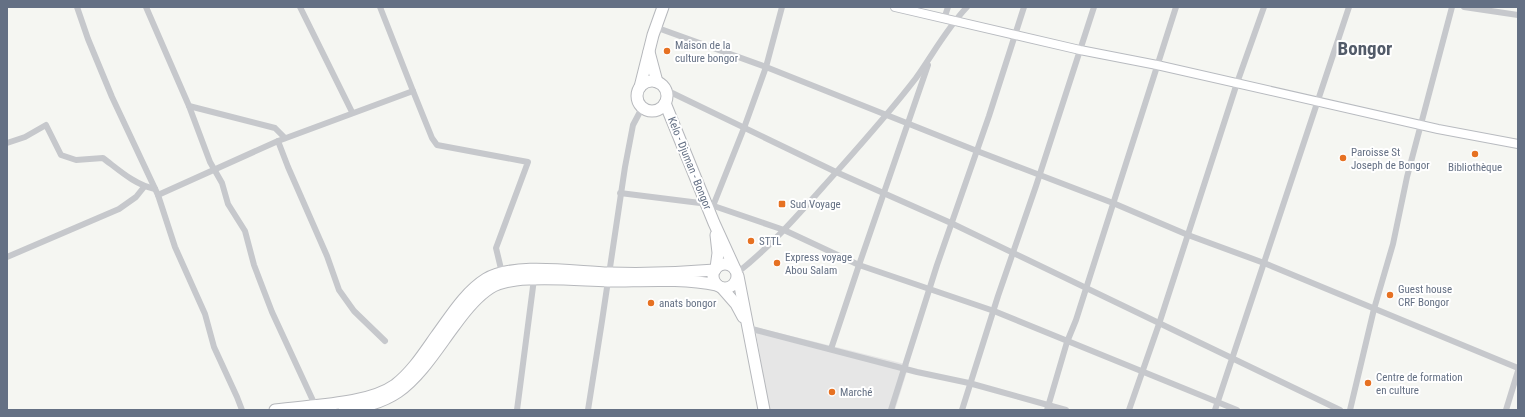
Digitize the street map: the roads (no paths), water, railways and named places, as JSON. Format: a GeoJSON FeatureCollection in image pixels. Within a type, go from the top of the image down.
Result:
{"type":"FeatureCollection","features":[{"type":"Feature","properties":{"kind":"highway"},"geometry":{"type":"LineString","coordinates":[[663,7],[655,27],[637,95],[639,104],[666,120],[677,131]]}},
{"type":"Feature","properties":{"kind":"highway"},"geometry":{"type":"LineString","coordinates":[[646,109],[658,109],[665,103],[666,99],[666,90],[657,82],[649,49]]}},
{"type":"Feature","properties":{"kind":"highway"},"geometry":{"type":"LineString","coordinates":[[640,86],[648,81],[657,82]]}},
{"type":"Feature","properties":{"kind":"highway","name":"Kelo - Djuman - Bongor"},"geometry":{"type":"LineString","coordinates":[[665,103],[710,205],[718,253],[716,269]]}},
{"type":"Feature","properties":{"kind":"highway","name":"Kelo - Djuman - Bongor"},"geometry":{"type":"LineString","coordinates":[[714,223],[737,273],[764,410]]}},
{"type":"Feature","properties":{"kind":"highway"},"geometry":{"type":"LineString","coordinates":[[275,410],[364,398],[394,385],[406,376],[416,364],[456,309],[471,292],[486,279],[502,273],[535,270],[609,277],[685,281],[720,287],[732,287],[736,282],[737,273],[726,264],[716,269],[609,277],[534,279],[504,282],[492,286],[478,297],[466,310],[420,370],[402,388],[385,399],[372,404],[344,410]]}},
{"type":"Feature","properties":{"kind":"highway"},"geometry":{"type":"LineString","coordinates":[[716,269],[713,276],[720,287]]}},
{"type":"Feature","properties":{"kind":"highway","name":"Kelo - Djuman - Bongor"},"geometry":{"type":"LineString","coordinates":[[720,287],[736,304],[748,328]]}},
{"type":"Feature","properties":{"kind":"street"},"geometry":{"type":"LineString","coordinates":[[77,7],[91,46],[156,192],[176,247],[205,314],[214,347],[238,397],[242,410]]}},
{"type":"Feature","properties":{"kind":"street"},"geometry":{"type":"LineString","coordinates":[[146,7],[189,106],[214,170],[222,183],[228,204],[245,231],[254,265],[269,304],[315,405]]}},
{"type":"Feature","properties":{"kind":"street"},"geometry":{"type":"LineString","coordinates":[[300,7],[352,112]]}},
{"type":"Feature","properties":{"kind":"street"},"geometry":{"type":"LineString","coordinates":[[380,7],[412,91],[432,138],[437,145],[528,162],[496,248],[502,273]]}},
{"type":"Feature","properties":{"kind":"street"},"geometry":{"type":"LineString","coordinates":[[710,205],[744,128],[766,67],[782,7]]}},
{"type":"Feature","properties":{"kind":"street"},"geometry":{"type":"LineString","coordinates":[[895,7],[1014,36],[1157,65],[1420,125],[1518,144]]}},
{"type":"Feature","properties":{"kind":"street"},"geometry":{"type":"LineString","coordinates":[[944,19],[948,7]]}},
{"type":"Feature","properties":{"kind":"street"},"geometry":{"type":"LineString","coordinates":[[737,273],[748,265],[784,230],[887,114],[916,78],[954,21],[968,7]]}},
{"type":"Feature","properties":{"kind":"street"},"geometry":{"type":"LineString","coordinates":[[891,410],[929,288],[977,151],[1024,7]]}},
{"type":"Feature","properties":{"kind":"street"},"geometry":{"type":"LineString","coordinates":[[962,410],[1094,7]]}},
{"type":"Feature","properties":{"kind":"street"},"geometry":{"type":"LineString","coordinates":[[1048,408],[1067,342],[1176,7]]}},
{"type":"Feature","properties":{"kind":"street"},"geometry":{"type":"LineString","coordinates":[[1129,410],[1159,324],[1237,83],[1264,7]]}},
{"type":"Feature","properties":{"kind":"street"},"geometry":{"type":"LineString","coordinates":[[1215,410],[1316,102],[1349,7]]}},
{"type":"Feature","properties":{"kind":"street"},"geometry":{"type":"LineString","coordinates":[[1350,410],[1420,125],[1452,7]]}},
{"type":"Feature","properties":{"kind":"street"},"geometry":{"type":"LineString","coordinates":[[1464,7],[1518,15]]}},
{"type":"Feature","properties":{"kind":"street"},"geometry":{"type":"LineString","coordinates":[[655,27],[766,67],[887,114],[908,124],[1113,203],[1188,235],[1264,263],[1518,370],[1506,410]]}},
{"type":"Feature","properties":{"kind":"street"},"geometry":{"type":"LineString","coordinates":[[831,349],[931,56]]}},
{"type":"Feature","properties":{"kind":"street"},"geometry":{"type":"LineString","coordinates":[[666,90],[836,172],[952,223],[1340,410]]}},
{"type":"Feature","properties":{"kind":"street"},"geometry":{"type":"LineString","coordinates":[[7,143],[25,137],[46,125],[61,155],[76,160],[103,158],[144,187],[156,192],[214,170],[285,138],[412,91]]}},
{"type":"Feature","properties":{"kind":"street"},"geometry":{"type":"LineString","coordinates":[[189,106],[275,128],[285,138]]}},
{"type":"Feature","properties":{"kind":"street"},"geometry":{"type":"LineString","coordinates":[[588,410],[609,277],[620,193],[633,125],[646,109]]}},
{"type":"Feature","properties":{"kind":"street"},"geometry":{"type":"LineString","coordinates":[[278,141],[327,256],[339,290],[354,311],[385,341]]}},
{"type":"Feature","properties":{"kind":"street"},"geometry":{"type":"LineString","coordinates":[[7,257],[119,209],[136,197],[144,187]]}},
{"type":"Feature","properties":{"kind":"street"},"geometry":{"type":"LineString","coordinates":[[620,193],[710,205],[784,230],[859,264],[994,312],[1237,410]]}},
{"type":"Feature","properties":{"kind":"street"},"geometry":{"type":"LineString","coordinates":[[517,410],[534,279]]}},
{"type":"Feature","properties":{"kind":"street"},"geometry":{"type":"LineString","coordinates":[[748,328],[903,369],[970,383],[1048,408],[1066,410]]}},
{"type":"Feature","properties":{"kind":"place","name":"Maison de la culture bongor"},"geometry":{"type":"Point","coordinates":[667,51]}},
{"type":"Feature","properties":{"kind":"place","name":"Bibliothèque"},"geometry":{"type":"Point","coordinates":[1475,154]}},
{"type":"Feature","properties":{"kind":"place","name":"Paroisse St Joseph de Bongor"},"geometry":{"type":"Point","coordinates":[1343,158]}},
{"type":"Feature","properties":{"kind":"place","name":"Sud Voyage"},"geometry":{"type":"Point","coordinates":[782,204]}},
{"type":"Feature","properties":{"kind":"place","name":"STTL"},"geometry":{"type":"Point","coordinates":[751,241]}},
{"type":"Feature","properties":{"kind":"place","name":"Express voyage Abou Salam"},"geometry":{"type":"Point","coordinates":[777,263]}},
{"type":"Feature","properties":{"kind":"place","name":"Guest house CRF Bongor"},"geometry":{"type":"Point","coordinates":[1390,295]}},
{"type":"Feature","properties":{"kind":"place","name":"anats bongor"},"geometry":{"type":"Point","coordinates":[651,303]}},
{"type":"Feature","properties":{"kind":"place","name":"Centre de formation en culture"},"geometry":{"type":"Point","coordinates":[1368,383]}},
{"type":"Feature","properties":{"kind":"place","name":"Marché"},"geometry":{"type":"Point","coordinates":[832,392]}},
{"type":"Feature","properties":{"kind":"district","name":"Bongor"},"geometry":{"type":"Point","coordinates":[1365,48]}}]}
